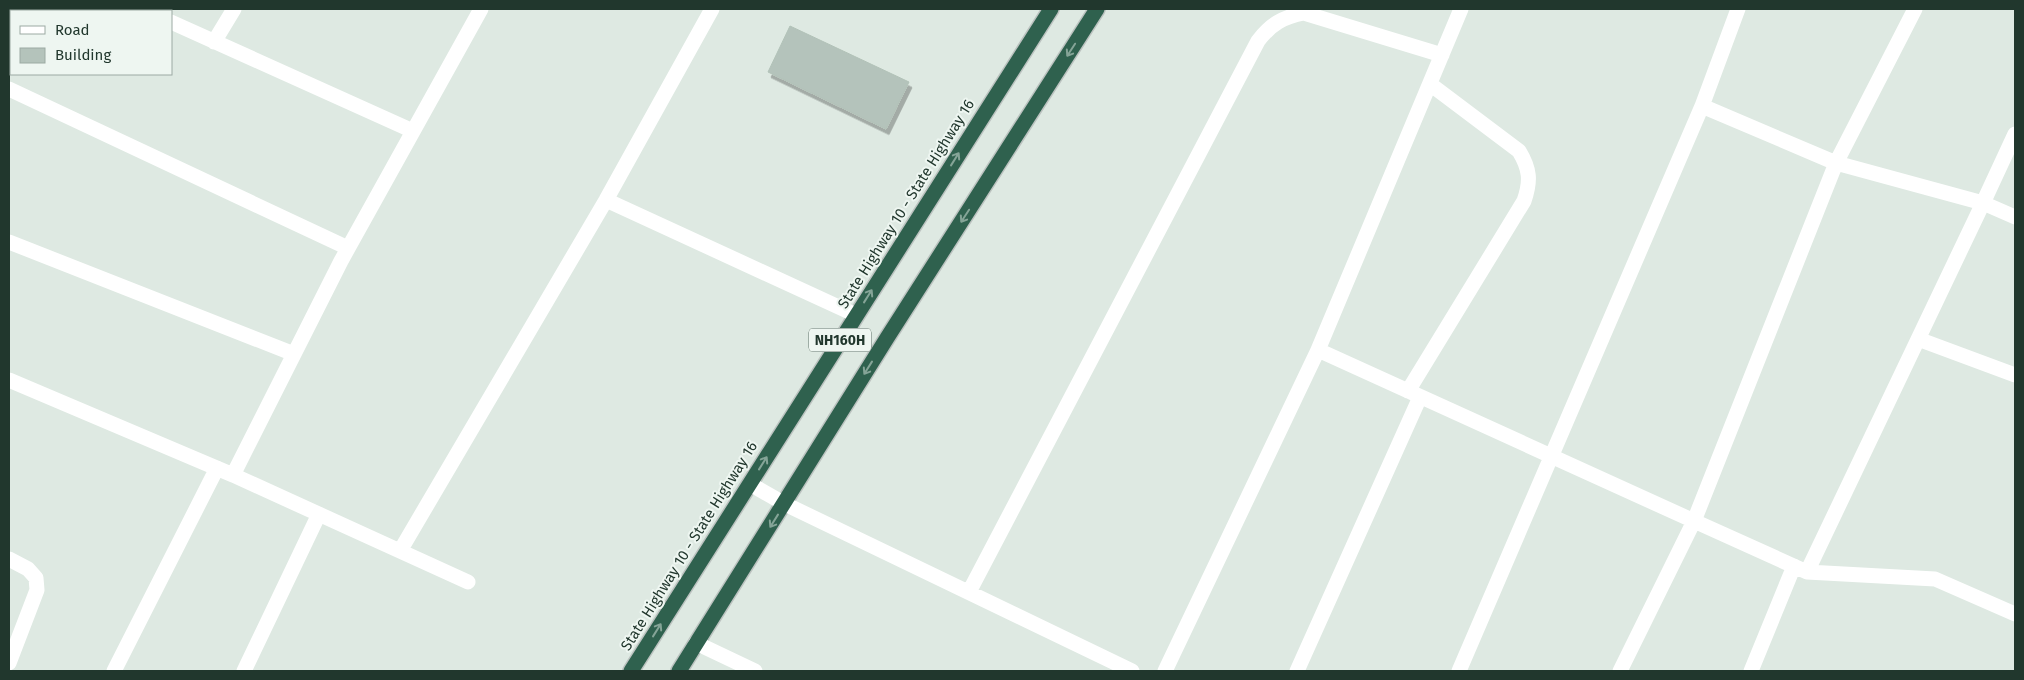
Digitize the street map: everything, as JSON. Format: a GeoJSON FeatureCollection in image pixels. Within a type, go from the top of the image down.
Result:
{"type":"FeatureCollection","features":[{"type":"Feature","properties":{"kind":"highway","name":"State Highway 10 - State Highway 16"},"geometry":{"type":"LineString","coordinates":[[631,671],[1051,9]]}},
{"type":"Feature","properties":{"kind":"highway","name":"NH160H"},"geometry":{"type":"LineString","coordinates":[[679,671],[887,338],[1097,9]]}},
{"type":"Feature","properties":{"kind":"street"},"geometry":{"type":"LineString","coordinates":[[214,42],[234,9]]}},
{"type":"Feature","properties":{"kind":"street"},"geometry":{"type":"LineString","coordinates":[[233,475],[348,248],[481,9]]}},
{"type":"Feature","properties":{"kind":"street"},"geometry":{"type":"LineString","coordinates":[[400,552],[606,200],[712,9]]}},
{"type":"Feature","properties":{"kind":"street"},"geometry":{"type":"LineString","coordinates":[[1164,671],[1318,350],[1461,9]]}},
{"type":"Feature","properties":{"kind":"street"},"geometry":{"type":"LineString","coordinates":[[1459,671],[1550,455],[1702,106],[1738,9]]}},
{"type":"Feature","properties":{"kind":"street"},"geometry":{"type":"LineString","coordinates":[[1620,671],[1694,521],[1836,163],[1915,9]]}},
{"type":"Feature","properties":{"kind":"street"},"geometry":{"type":"LineString","coordinates":[[969,592],[1258,41],[1269,27],[1286,16],[1304,13],[1442,55]]}},
{"type":"Feature","properties":{"kind":"street"},"geometry":{"type":"LineString","coordinates":[[172,22],[413,132]]}},
{"type":"Feature","properties":{"kind":"street"},"geometry":{"type":"LineString","coordinates":[[1296,671],[1414,394],[1524,200],[1530,184],[1528,167],[1519,151],[1430,84]]}},
{"type":"Feature","properties":{"kind":"street"},"geometry":{"type":"LineString","coordinates":[[9,89],[348,248]]}},
{"type":"Feature","properties":{"kind":"street"},"geometry":{"type":"LineString","coordinates":[[1702,106],[1836,163],[1983,203],[2015,217]]}},
{"type":"Feature","properties":{"kind":"street"},"geometry":{"type":"LineString","coordinates":[[1751,671],[1918,339],[2015,134]]}},
{"type":"Feature","properties":{"kind":"street"},"geometry":{"type":"LineString","coordinates":[[606,200],[856,315]]}},
{"type":"Feature","properties":{"kind":"street"},"geometry":{"type":"LineString","coordinates":[[9,242],[294,354]]}},
{"type":"Feature","properties":{"kind":"street"},"geometry":{"type":"LineString","coordinates":[[1918,339],[2015,375]]}},
{"type":"Feature","properties":{"kind":"street"},"geometry":{"type":"LineString","coordinates":[[1318,350],[1801,569],[1935,579],[2015,614]]}},
{"type":"Feature","properties":{"kind":"street"},"geometry":{"type":"LineString","coordinates":[[9,380],[233,475],[468,582]]}},
{"type":"Feature","properties":{"kind":"street"},"geometry":{"type":"LineString","coordinates":[[114,671],[217,468]]}},
{"type":"Feature","properties":{"kind":"street"},"geometry":{"type":"LineString","coordinates":[[750,484],[785,504],[1132,671]]}},
{"type":"Feature","properties":{"kind":"street"},"geometry":{"type":"LineString","coordinates":[[244,671],[319,514]]}},
{"type":"Feature","properties":{"kind":"street"},"geometry":{"type":"LineString","coordinates":[[9,559],[28,569],[36,578],[37,590],[9,663]]}},
{"type":"Feature","properties":{"kind":"street"},"geometry":{"type":"LineString","coordinates":[[696,644],[755,671]]}},
{"type":"Feature","properties":{"kind":"building"},"geometry":{"type":"Polygon","coordinates":[[[790,26],[909,82],[886,129],[768,72],[790,26]]]}}]}
